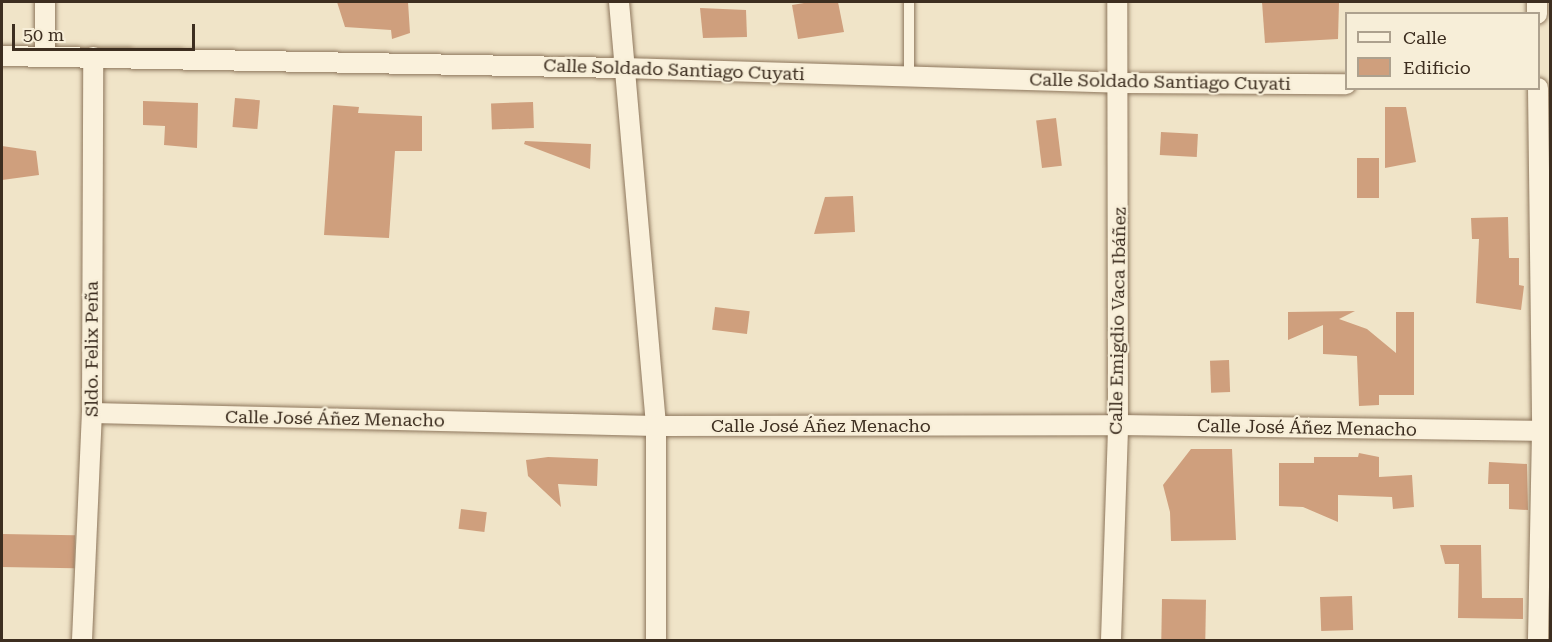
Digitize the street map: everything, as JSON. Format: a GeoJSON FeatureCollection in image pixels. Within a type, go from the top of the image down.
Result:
{"type":"FeatureCollection","features":[{"type":"Feature","properties":{"kind":"street"},"geometry":{"type":"LineString","coordinates":[[45,2],[45,56]]}},
{"type":"Feature","properties":{"kind":"street"},"geometry":{"type":"LineString","coordinates":[[619,2],[656,426],[656,640]]}},
{"type":"Feature","properties":{"kind":"street","name":"Calle Emigdio Vaca Ibáñez"},"geometry":{"type":"LineString","coordinates":[[1111,640],[1118,425],[1120,83],[1117,2]]}},
{"type":"Feature","properties":{"kind":"street","name":"Calle Soldado Santiago Cuyati"},"geometry":{"type":"LineString","coordinates":[[2,56],[623,68],[1120,83],[1345,84]]}},
{"type":"Feature","properties":{"kind":"street","name":"Sldo. Felix Peña"},"geometry":{"type":"LineString","coordinates":[[82,640],[92,413],[93,57]]}},
{"type":"Feature","properties":{"kind":"street"},"geometry":{"type":"LineString","coordinates":[[1538,90],[1546,431],[1539,640]]}},
{"type":"Feature","properties":{"kind":"street","name":"Calle José Áñez Menacho"},"geometry":{"type":"LineString","coordinates":[[92,413],[656,426],[1118,425],[1546,431]]}},
{"type":"Feature","properties":{"kind":"lane"},"geometry":{"type":"LineString","coordinates":[[909,2],[909,77]]}},
{"type":"Feature","properties":{"kind":"building"},"geometry":{"type":"Polygon","coordinates":[[[337,2],[408,2],[410,33],[392,39],[391,30],[345,27],[337,2]]]}},
{"type":"Feature","properties":{"kind":"building"},"geometry":{"type":"Polygon","coordinates":[[[810,2],[838,2],[844,32],[798,39],[792,5],[810,2]]]}},
{"type":"Feature","properties":{"kind":"building"},"geometry":{"type":"Polygon","coordinates":[[[1262,2],[1339,2],[1338,39],[1265,43],[1262,2]]]}},
{"type":"Feature","properties":{"kind":"building"},"geometry":{"type":"Polygon","coordinates":[[[700,8],[746,10],[747,37],[703,38],[700,8]]]}},
{"type":"Feature","properties":{"kind":"building"},"geometry":{"type":"Polygon","coordinates":[[[235,98],[260,100],[257,129],[232,127],[235,98]]]}},
{"type":"Feature","properties":{"kind":"building"},"geometry":{"type":"Polygon","coordinates":[[[143,101],[198,103],[197,148],[164,145],[165,126],[143,125],[143,101]]]}},
{"type":"Feature","properties":{"kind":"building"},"geometry":{"type":"Polygon","coordinates":[[[533,102],[534,128],[492,129],[491,103],[533,102]]]}},
{"type":"Feature","properties":{"kind":"building"},"geometry":{"type":"Polygon","coordinates":[[[333,105],[359,107],[358,113],[422,116],[422,151],[395,151],[389,238],[324,235],[333,105]]]}},
{"type":"Feature","properties":{"kind":"building"},"geometry":{"type":"Polygon","coordinates":[[[1385,107],[1406,107],[1416,162],[1385,168],[1385,107]]]}},
{"type":"Feature","properties":{"kind":"building"},"geometry":{"type":"Polygon","coordinates":[[[1056,118],[1062,166],[1042,168],[1036,120],[1056,118]]]}},
{"type":"Feature","properties":{"kind":"building"},"geometry":{"type":"Polygon","coordinates":[[[1161,132],[1198,134],[1197,157],[1160,155],[1161,132]]]}},
{"type":"Feature","properties":{"kind":"building"},"geometry":{"type":"Polygon","coordinates":[[[525,141],[591,144],[590,169],[524,144],[525,141]]]}},
{"type":"Feature","properties":{"kind":"building"},"geometry":{"type":"Polygon","coordinates":[[[2,146],[36,151],[39,175],[2,180],[2,146]]]}},
{"type":"Feature","properties":{"kind":"building"},"geometry":{"type":"Polygon","coordinates":[[[1357,158],[1379,158],[1379,198],[1357,198],[1357,158]]]}},
{"type":"Feature","properties":{"kind":"building"},"geometry":{"type":"Polygon","coordinates":[[[853,196],[855,232],[814,234],[825,197],[853,196]]]}},
{"type":"Feature","properties":{"kind":"building"},"geometry":{"type":"Polygon","coordinates":[[[1508,217],[1509,258],[1519,258],[1519,285],[1524,286],[1521,310],[1476,303],[1479,239],[1472,239],[1471,218],[1508,217]]]}},
{"type":"Feature","properties":{"kind":"building"},"geometry":{"type":"Polygon","coordinates":[[[715,307],[750,311],[747,334],[712,330],[715,307]]]}},
{"type":"Feature","properties":{"kind":"building"},"geometry":{"type":"Polygon","coordinates":[[[1355,311],[1339,319],[1367,329],[1396,353],[1396,312],[1414,312],[1414,395],[1379,395],[1379,405],[1359,406],[1357,356],[1323,354],[1323,325],[1288,340],[1288,312],[1355,311]]]}},
{"type":"Feature","properties":{"kind":"building"},"geometry":{"type":"Polygon","coordinates":[[[1229,360],[1230,392],[1211,393],[1210,361],[1229,360]]]}},
{"type":"Feature","properties":{"kind":"building"},"geometry":{"type":"Polygon","coordinates":[[[1191,449],[1232,449],[1236,540],[1171,541],[1170,512],[1163,485],[1191,449]]]}},
{"type":"Feature","properties":{"kind":"building"},"geometry":{"type":"Polygon","coordinates":[[[1359,453],[1379,457],[1379,477],[1412,475],[1414,507],[1393,509],[1392,497],[1338,495],[1338,522],[1303,507],[1279,506],[1279,463],[1314,463],[1314,457],[1358,457],[1359,453]]]}},
{"type":"Feature","properties":{"kind":"building"},"geometry":{"type":"Polygon","coordinates":[[[548,457],[598,459],[597,486],[558,484],[561,507],[528,476],[526,460],[548,457]]]}},
{"type":"Feature","properties":{"kind":"building"},"geometry":{"type":"Polygon","coordinates":[[[1489,462],[1527,464],[1528,510],[1509,509],[1509,484],[1488,484],[1489,462]]]}},
{"type":"Feature","properties":{"kind":"building"},"geometry":{"type":"Polygon","coordinates":[[[461,509],[487,512],[484,532],[459,529],[461,509]]]}},
{"type":"Feature","properties":{"kind":"building"},"geometry":{"type":"Polygon","coordinates":[[[2,534],[75,535],[74,568],[2,567],[2,534]]]}},
{"type":"Feature","properties":{"kind":"building"},"geometry":{"type":"Polygon","coordinates":[[[1440,545],[1481,545],[1482,598],[1523,598],[1523,619],[1458,618],[1459,564],[1445,564],[1440,545]]]}},
{"type":"Feature","properties":{"kind":"building"},"geometry":{"type":"Polygon","coordinates":[[[1352,596],[1353,630],[1321,631],[1320,597],[1352,596]]]}},
{"type":"Feature","properties":{"kind":"building"},"geometry":{"type":"Polygon","coordinates":[[[1162,599],[1206,600],[1205,640],[1161,640],[1162,599]]]}}]}
